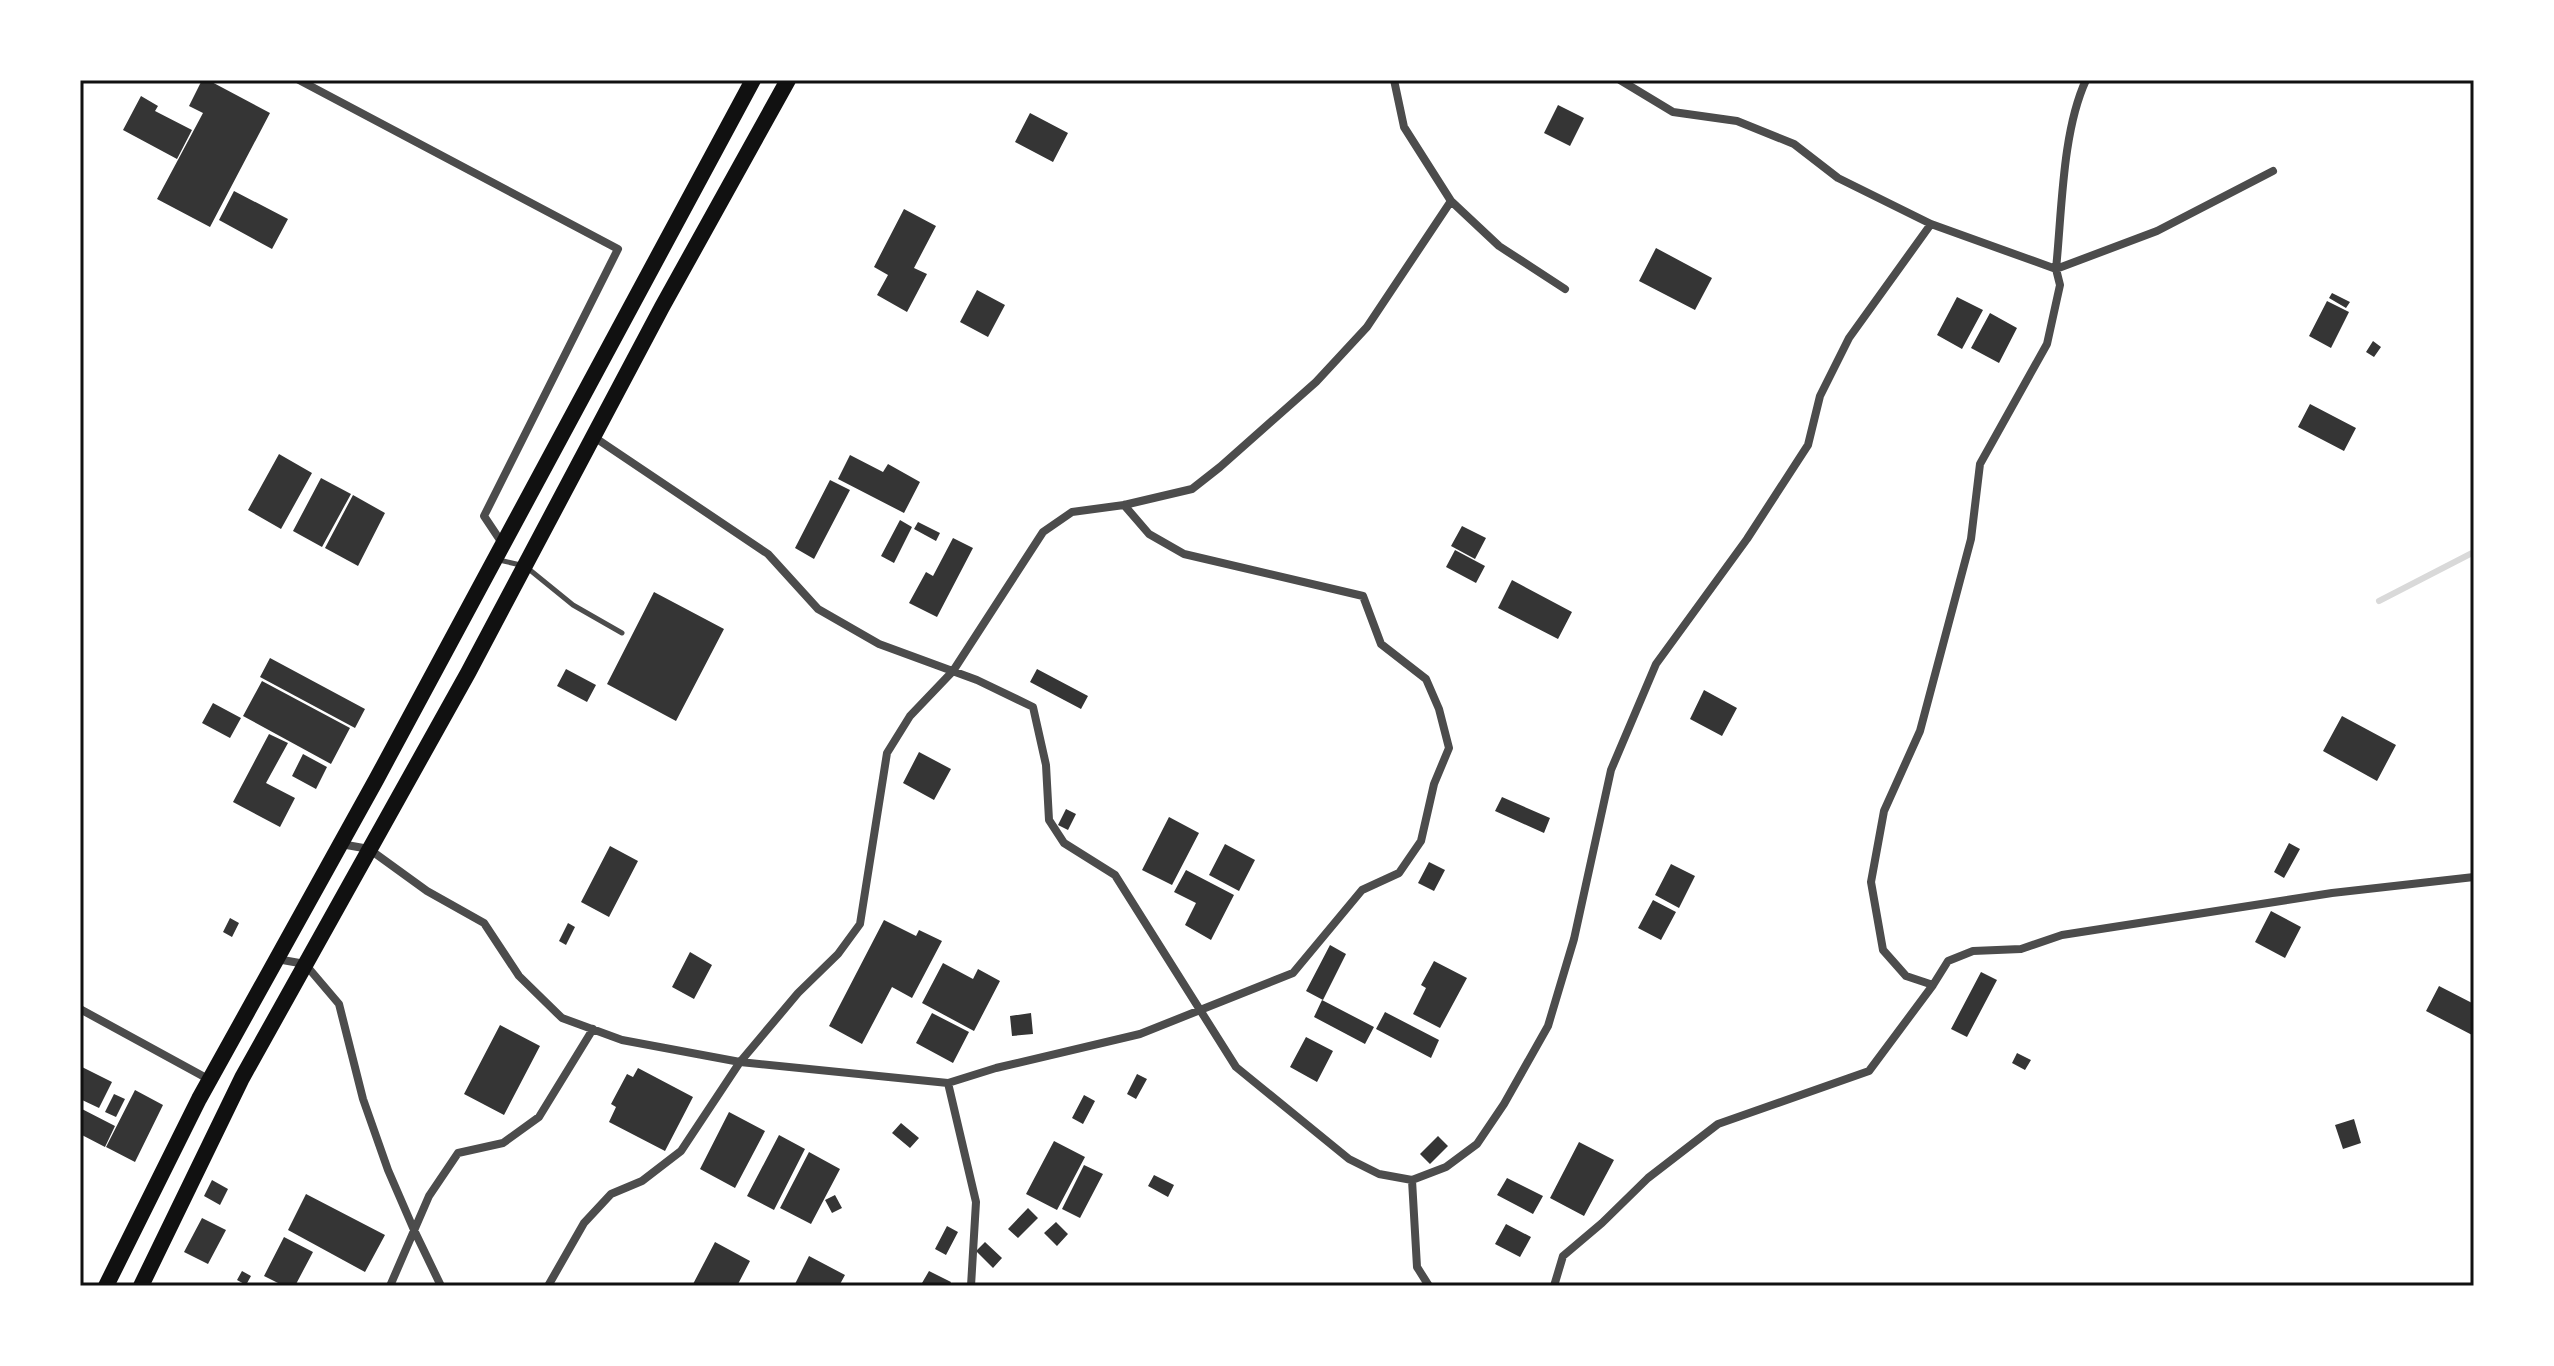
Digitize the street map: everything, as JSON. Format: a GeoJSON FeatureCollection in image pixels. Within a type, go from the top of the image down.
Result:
{"type":"FeatureCollection","features":[{"type":"Feature","properties":{"kind":"main road"},"geometry":{"type":"LineString","coordinates":[[106,1286],[210,1080],[753,80]]}},
{"type":"Feature","properties":{"kind":"main road"},"geometry":{"type":"LineString","coordinates":[[141,1286],[242,1078],[468,673],[668,296],[788,80]]}},
{"type":"Feature","properties":{"kind":"street"},"geometry":{"type":"LineString","coordinates":[[299,80],[618,249],[484,516],[503,543]]}},
{"type":"Feature","properties":{"kind":"street"},"geometry":{"type":"LineString","coordinates":[[1394,80],[1404,127],[1451,201],[1499,246],[1565,289]]}},
{"type":"Feature","properties":{"kind":"street"},"geometry":{"type":"LineString","coordinates":[[1620,80],[1673,112],[1737,121],[1794,144],[1838,178],[1931,224],[2056,269],[2157,231],[2273,171]]}},
{"type":"Feature","properties":{"kind":"street"},"geometry":{"type":"LineString","coordinates":[[1933,985],[1906,976],[1883,950],[1871,882],[1884,811],[1920,731],[1971,539],[1980,464],[2014,398],[2047,344],[2060,285],[2056,269],[2067,153],[2086,80]]}},
{"type":"Feature","properties":{"kind":"street"},"geometry":{"type":"LineString","coordinates":[[548,1286],[584,1223],[611,1194],[642,1181],[681,1151],[740,1062],[798,993],[838,954],[860,924],[887,753],[910,716],[953,671],[1043,532],[1072,512],[1124,505],[1192,489],[1316,382],[1367,327],[1451,201]]}},
{"type":"Feature","properties":{"kind":"street"},"geometry":{"type":"LineString","coordinates":[[593,437],[768,554],[818,609],[879,644],[953,671],[1033,707],[1046,765],[1049,820],[1064,843],[1115,875],[1236,1067],[1349,1159],[1379,1174],[1412,1180],[1446,1167],[1477,1144],[1504,1104],[1548,1026],[1574,939],[1611,770],[1656,664],[1747,539],[1808,445],[1820,396],[1849,338],[1931,224]]}},
{"type":"Feature","properties":{"kind":"street"},"geometry":{"type":"LineString","coordinates":[[340,844],[369,849],[427,891],[484,923],[519,976],[562,1018],[622,1040],[740,1062],[948,1083],[996,1068],[1140,1034],[1293,973],[1362,890],[1399,873],[1421,841],[1434,784],[1449,748],[1439,709],[1426,679],[1381,644],[1363,596],[1184,554],[1149,534],[1124,505]]}},
{"type":"Feature","properties":{"kind":"street"},"geometry":{"type":"LineString","coordinates":[[1554,1286],[1563,1256],[1648,1178],[1718,1124],[1869,1071],[1948,961],[1973,951],[2021,949],[2062,935],[2240,907],[2474,877]]}},
{"type":"Feature","properties":{"kind":"street"},"geometry":{"type":"LineString","coordinates":[[276,959],[305,964],[339,1004],[363,1099],[388,1170],[441,1286]]}},
{"type":"Feature","properties":{"kind":"street"},"geometry":{"type":"LineString","coordinates":[[80,1009],[210,1080]]}},
{"type":"Feature","properties":{"kind":"street"},"geometry":{"type":"LineString","coordinates":[[390,1286],[429,1196],[458,1153],[503,1143],[539,1117],[593,1029]]}},
{"type":"Feature","properties":{"kind":"street"},"geometry":{"type":"LineString","coordinates":[[948,1083],[976,1202],[971,1286]]}},
{"type":"Feature","properties":{"kind":"street"},"geometry":{"type":"LineString","coordinates":[[1412,1180],[1417,1267],[1429,1286]]}},
{"type":"Feature","properties":{"kind":"lane"},"geometry":{"type":"LineString","coordinates":[[495,559],[525,566],[573,605],[622,633]]}},
{"type":"Feature","properties":{"kind":"building"},"geometry":{"type":"Polygon","coordinates":[[[202,80],[208,80],[270,113],[210,227],[157,199],[203,113],[189,106],[202,80]]]}},
{"type":"Feature","properties":{"kind":"building"},"geometry":{"type":"Polygon","coordinates":[[[141,96],[158,106],[155,111],[192,130],[177,159],[123,130],[141,96]]]}},
{"type":"Feature","properties":{"kind":"building"},"geometry":{"type":"Polygon","coordinates":[[[1558,105],[1584,118],[1570,146],[1544,133],[1558,105]]]}},
{"type":"Feature","properties":{"kind":"building"},"geometry":{"type":"Polygon","coordinates":[[[1030,113],[1068,133],[1053,162],[1015,142],[1030,113]]]}},
{"type":"Feature","properties":{"kind":"building"},"geometry":{"type":"Polygon","coordinates":[[[234,191],[288,219],[272,249],[219,220],[234,191]]]}},
{"type":"Feature","properties":{"kind":"building"},"geometry":{"type":"Polygon","coordinates":[[[904,209],[936,226],[914,268],[927,274],[907,312],[877,295],[888,275],[874,267],[904,209]]]}},
{"type":"Feature","properties":{"kind":"building"},"geometry":{"type":"Polygon","coordinates":[[[1656,248],[1712,278],[1695,310],[1639,281],[1656,248]]]}},
{"type":"Feature","properties":{"kind":"building"},"geometry":{"type":"Polygon","coordinates":[[[977,290],[1005,305],[988,337],[960,322],[977,290]]]}},
{"type":"Feature","properties":{"kind":"building"},"geometry":{"type":"Polygon","coordinates":[[[2332,293],[2350,302],[2346,308],[2329,298],[2332,293]]]}},
{"type":"Feature","properties":{"kind":"building"},"geometry":{"type":"Polygon","coordinates":[[[1957,297],[1983,310],[1962,349],[1937,335],[1957,297]]]}},
{"type":"Feature","properties":{"kind":"building"},"geometry":{"type":"Polygon","coordinates":[[[2327,301],[2349,312],[2331,348],[2309,336],[2327,301]]]}},
{"type":"Feature","properties":{"kind":"building"},"geometry":{"type":"Polygon","coordinates":[[[1990,313],[2017,328],[1999,363],[1971,348],[1990,313]]]}},
{"type":"Feature","properties":{"kind":"building"},"geometry":{"type":"Polygon","coordinates":[[[2373,341],[2381,347],[2374,357],[2366,352],[2373,341]]]}},
{"type":"Feature","properties":{"kind":"building"},"geometry":{"type":"Polygon","coordinates":[[[2310,404],[2356,428],[2344,451],[2298,427],[2310,404]]]}},
{"type":"Feature","properties":{"kind":"building"},"geometry":{"type":"Polygon","coordinates":[[[279,454],[312,473],[281,529],[248,510],[279,454]]]}},
{"type":"Feature","properties":{"kind":"building"},"geometry":{"type":"Polygon","coordinates":[[[850,455],[883,472],[888,464],[920,482],[904,513],[838,479],[850,455]]]}},
{"type":"Feature","properties":{"kind":"building"},"geometry":{"type":"Polygon","coordinates":[[[321,478],[351,494],[322,547],[293,531],[321,478]]]}},
{"type":"Feature","properties":{"kind":"building"},"geometry":{"type":"Polygon","coordinates":[[[830,480],[850,490],[814,559],[795,548],[830,480]]]}},
{"type":"Feature","properties":{"kind":"building"},"geometry":{"type":"Polygon","coordinates":[[[353,495],[385,513],[358,566],[325,548],[353,495]]]}},
{"type":"Feature","properties":{"kind":"building"},"geometry":{"type":"Polygon","coordinates":[[[900,520],[912,527],[894,563],[881,556],[900,520]]]}},
{"type":"Feature","properties":{"kind":"building"},"geometry":{"type":"Polygon","coordinates":[[[918,522],[940,533],[936,541],[914,529],[918,522]]]}},
{"type":"Feature","properties":{"kind":"building"},"geometry":{"type":"Polygon","coordinates":[[[1462,526],[1486,538],[1475,559],[1451,546],[1462,526]]]}},
{"type":"Feature","properties":{"kind":"building"},"geometry":{"type":"Polygon","coordinates":[[[953,538],[973,548],[937,617],[909,603],[926,572],[933,576],[953,538]]]}},
{"type":"Feature","properties":{"kind":"building"},"geometry":{"type":"Polygon","coordinates":[[[1455,550],[1485,566],[1476,583],[1446,567],[1455,550]]]}},
{"type":"Feature","properties":{"kind":"building"},"geometry":{"type":"Polygon","coordinates":[[[1512,580],[1572,612],[1558,639],[1498,608],[1512,580]]]}},
{"type":"Feature","properties":{"kind":"building"},"geometry":{"type":"Polygon","coordinates":[[[654,592],[724,629],[676,721],[607,684],[654,592]]]}},
{"type":"Feature","properties":{"kind":"building"},"geometry":{"type":"Polygon","coordinates":[[[270,658],[365,709],[355,728],[260,677],[270,658]]]}},
{"type":"Feature","properties":{"kind":"building"},"geometry":{"type":"Polygon","coordinates":[[[566,669],[596,685],[587,702],[557,686],[566,669]]]}},
{"type":"Feature","properties":{"kind":"building"},"geometry":{"type":"Polygon","coordinates":[[[1037,669],[1088,696],[1081,709],[1030,682],[1037,669]]]}},
{"type":"Feature","properties":{"kind":"building"},"geometry":{"type":"Polygon","coordinates":[[[262,681],[350,728],[331,764],[243,716],[262,681]]]}},
{"type":"Feature","properties":{"kind":"building"},"geometry":{"type":"Polygon","coordinates":[[[1704,690],[1737,708],[1722,736],[1690,719],[1704,690]]]}},
{"type":"Feature","properties":{"kind":"building"},"geometry":{"type":"Polygon","coordinates":[[[213,703],[241,718],[230,738],[202,723],[213,703]]]}},
{"type":"Feature","properties":{"kind":"building"},"geometry":{"type":"Polygon","coordinates":[[[2342,716],[2396,745],[2377,781],[2323,751],[2342,716]]]}},
{"type":"Feature","properties":{"kind":"building"},"geometry":{"type":"Polygon","coordinates":[[[269,734],[288,743],[266,783],[295,798],[280,827],[233,802],[269,734]]]}},
{"type":"Feature","properties":{"kind":"building"},"geometry":{"type":"Polygon","coordinates":[[[919,752],[951,769],[934,800],[903,783],[919,752]]]}},
{"type":"Feature","properties":{"kind":"building"},"geometry":{"type":"Polygon","coordinates":[[[303,754],[327,767],[316,789],[292,776],[303,754]]]}},
{"type":"Feature","properties":{"kind":"building"},"geometry":{"type":"Polygon","coordinates":[[[1502,797],[1550,818],[1544,833],[1495,811],[1502,797]]]}},
{"type":"Feature","properties":{"kind":"building"},"geometry":{"type":"Polygon","coordinates":[[[1066,809],[1076,814],[1068,830],[1058,825],[1066,809]]]}},
{"type":"Feature","properties":{"kind":"building"},"geometry":{"type":"Polygon","coordinates":[[[1169,817],[1199,833],[1172,885],[1142,870],[1169,817]]]}},
{"type":"Feature","properties":{"kind":"building"},"geometry":{"type":"Polygon","coordinates":[[[2289,843],[2300,849],[2284,878],[2274,872],[2289,843]]]}},
{"type":"Feature","properties":{"kind":"building"},"geometry":{"type":"Polygon","coordinates":[[[1225,844],[1255,860],[1239,891],[1209,875],[1225,844]]]}},
{"type":"Feature","properties":{"kind":"building"},"geometry":{"type":"Polygon","coordinates":[[[610,846],[638,861],[609,917],[581,902],[610,846]]]}},
{"type":"Feature","properties":{"kind":"building"},"geometry":{"type":"Polygon","coordinates":[[[1429,862],[1445,870],[1434,891],[1418,883],[1429,862]]]}},
{"type":"Feature","properties":{"kind":"building"},"geometry":{"type":"Polygon","coordinates":[[[1671,864],[1695,876],[1679,908],[1655,895],[1671,864]]]}},
{"type":"Feature","properties":{"kind":"building"},"geometry":{"type":"Polygon","coordinates":[[[1186,870],[1234,895],[1211,940],[1185,925],[1196,903],[1174,892],[1186,870]]]}},
{"type":"Feature","properties":{"kind":"building"},"geometry":{"type":"Polygon","coordinates":[[[1653,900],[1676,912],[1661,940],[1638,928],[1653,900]]]}},
{"type":"Feature","properties":{"kind":"building"},"geometry":{"type":"Polygon","coordinates":[[[2271,911],[2301,927],[2285,958],[2255,942],[2271,911]]]}},
{"type":"Feature","properties":{"kind":"building"},"geometry":{"type":"Polygon","coordinates":[[[230,918],[239,923],[232,937],[223,932],[230,918]]]}},
{"type":"Feature","properties":{"kind":"building"},"geometry":{"type":"Polygon","coordinates":[[[884,920],[916,936],[919,930],[942,941],[912,998],[892,987],[862,1044],[829,1026],[884,920]]]}},
{"type":"Feature","properties":{"kind":"building"},"geometry":{"type":"Polygon","coordinates":[[[568,923],[575,927],[566,945],[559,941],[568,923]]]}},
{"type":"Feature","properties":{"kind":"building"},"geometry":{"type":"Polygon","coordinates":[[[1330,945],[1346,954],[1323,1000],[1306,991],[1330,945]]]}},
{"type":"Feature","properties":{"kind":"building"},"geometry":{"type":"Polygon","coordinates":[[[690,952],[712,965],[694,999],[672,987],[690,952]]]}},
{"type":"Feature","properties":{"kind":"building"},"geometry":{"type":"Polygon","coordinates":[[[1434,961],[1467,978],[1440,1028],[1413,1014],[1426,988],[1421,985],[1434,961]]]}},
{"type":"Feature","properties":{"kind":"building"},"geometry":{"type":"Polygon","coordinates":[[[943,963],[973,979],[978,969],[1000,981],[974,1031],[922,1003],[943,963]]]}},
{"type":"Feature","properties":{"kind":"building"},"geometry":{"type":"Polygon","coordinates":[[[1981,972],[1997,980],[1967,1037],[1951,1029],[1981,972]]]}},
{"type":"Feature","properties":{"kind":"building"},"geometry":{"type":"Polygon","coordinates":[[[2439,986],[2474,1004],[2474,1036],[2426,1011],[2439,986]]]}},
{"type":"Feature","properties":{"kind":"building"},"geometry":{"type":"Polygon","coordinates":[[[1322,1000],[1374,1027],[1365,1044],[1314,1017],[1322,1000]]]}},
{"type":"Feature","properties":{"kind":"building"},"geometry":{"type":"Polygon","coordinates":[[[1385,1012],[1439,1040],[1431,1058],[1376,1029],[1385,1012]]]}},
{"type":"Feature","properties":{"kind":"building"},"geometry":{"type":"Polygon","coordinates":[[[932,1013],[969,1032],[953,1063],[916,1043],[932,1013]]]}},
{"type":"Feature","properties":{"kind":"building"},"geometry":{"type":"Polygon","coordinates":[[[1031,1013],[1033,1034],[1012,1036],[1010,1016],[1031,1013]]]}},
{"type":"Feature","properties":{"kind":"building"},"geometry":{"type":"Polygon","coordinates":[[[500,1025],[540,1046],[504,1115],[464,1094],[500,1025]]]}},
{"type":"Feature","properties":{"kind":"building"},"geometry":{"type":"Polygon","coordinates":[[[1306,1037],[1333,1051],[1317,1082],[1290,1067],[1306,1037]]]}},
{"type":"Feature","properties":{"kind":"building"},"geometry":{"type":"Polygon","coordinates":[[[2017,1053],[2031,1060],[2025,1070],[2012,1063],[2017,1053]]]}},
{"type":"Feature","properties":{"kind":"building"},"geometry":{"type":"Polygon","coordinates":[[[82,1067],[112,1082],[99,1108],[80,1099],[82,1067]]]}},
{"type":"Feature","properties":{"kind":"building"},"geometry":{"type":"Polygon","coordinates":[[[638,1068],[693,1097],[665,1151],[609,1122],[616,1107],[611,1104],[627,1074],[633,1077],[638,1068]]]}},
{"type":"Feature","properties":{"kind":"building"},"geometry":{"type":"Polygon","coordinates":[[[1137,1074],[1147,1079],[1136,1099],[1127,1094],[1137,1074]]]}},
{"type":"Feature","properties":{"kind":"building"},"geometry":{"type":"Polygon","coordinates":[[[135,1090],[163,1105],[135,1162],[106,1147],[135,1090]]]}},
{"type":"Feature","properties":{"kind":"building"},"geometry":{"type":"Polygon","coordinates":[[[114,1094],[125,1099],[116,1117],[105,1112],[114,1094]]]}},
{"type":"Feature","properties":{"kind":"building"},"geometry":{"type":"Polygon","coordinates":[[[1084,1095],[1095,1101],[1083,1124],[1072,1118],[1084,1095]]]}},
{"type":"Feature","properties":{"kind":"building"},"geometry":{"type":"Polygon","coordinates":[[[80,1108],[115,1126],[105,1147],[80,1134],[80,1108]]]}},
{"type":"Feature","properties":{"kind":"building"},"geometry":{"type":"Polygon","coordinates":[[[729,1112],[765,1131],[735,1188],[700,1169],[729,1112]]]}},
{"type":"Feature","properties":{"kind":"building"},"geometry":{"type":"Polygon","coordinates":[[[2354,1119],[2361,1143],[2343,1149],[2335,1125],[2354,1119]]]}},
{"type":"Feature","properties":{"kind":"building"},"geometry":{"type":"Polygon","coordinates":[[[901,1123],[919,1138],[910,1148],[892,1133],[901,1123]]]}},
{"type":"Feature","properties":{"kind":"building"},"geometry":{"type":"Polygon","coordinates":[[[779,1135],[805,1149],[774,1210],[747,1196],[779,1135]]]}},
{"type":"Feature","properties":{"kind":"building"},"geometry":{"type":"Polygon","coordinates":[[[1438,1136],[1448,1146],[1430,1164],[1420,1154],[1438,1136]]]}},
{"type":"Feature","properties":{"kind":"building"},"geometry":{"type":"Polygon","coordinates":[[[1054,1141],[1085,1157],[1057,1210],[1026,1194],[1054,1141]]]}},
{"type":"Feature","properties":{"kind":"building"},"geometry":{"type":"Polygon","coordinates":[[[1579,1142],[1614,1160],[1584,1216],[1550,1198],[1579,1142]]]}},
{"type":"Feature","properties":{"kind":"building"},"geometry":{"type":"Polygon","coordinates":[[[809,1152],[840,1169],[811,1224],[780,1208],[809,1152]]]}},
{"type":"Feature","properties":{"kind":"building"},"geometry":{"type":"Polygon","coordinates":[[[1084,1165],[1103,1174],[1080,1218],[1062,1209],[1084,1165]]]}},
{"type":"Feature","properties":{"kind":"building"},"geometry":{"type":"Polygon","coordinates":[[[1154,1175],[1174,1185],[1168,1197],[1148,1186],[1154,1175]]]}},
{"type":"Feature","properties":{"kind":"building"},"geometry":{"type":"Polygon","coordinates":[[[1507,1178],[1543,1196],[1533,1214],[1497,1195],[1507,1178]]]}},
{"type":"Feature","properties":{"kind":"building"},"geometry":{"type":"Polygon","coordinates":[[[212,1180],[228,1189],[220,1205],[204,1196],[212,1180]]]}},
{"type":"Feature","properties":{"kind":"building"},"geometry":{"type":"Polygon","coordinates":[[[306,1194],[385,1235],[365,1272],[288,1230],[306,1194]]]}},
{"type":"Feature","properties":{"kind":"building"},"geometry":{"type":"Polygon","coordinates":[[[835,1195],[842,1208],[832,1213],[825,1200],[835,1195]]]}},
{"type":"Feature","properties":{"kind":"building"},"geometry":{"type":"Polygon","coordinates":[[[1028,1208],[1038,1218],[1018,1238],[1008,1229],[1028,1208]]]}},
{"type":"Feature","properties":{"kind":"building"},"geometry":{"type":"Polygon","coordinates":[[[202,1218],[226,1230],[208,1264],[184,1252],[202,1218]]]}},
{"type":"Feature","properties":{"kind":"building"},"geometry":{"type":"Polygon","coordinates":[[[1056,1222],[1068,1234],[1057,1246],[1044,1233],[1056,1222]]]}},
{"type":"Feature","properties":{"kind":"building"},"geometry":{"type":"Polygon","coordinates":[[[1506,1224],[1531,1237],[1520,1257],[1495,1244],[1506,1224]]]}},
{"type":"Feature","properties":{"kind":"building"},"geometry":{"type":"Polygon","coordinates":[[[947,1226],[958,1232],[946,1255],[935,1249],[947,1226]]]}},
{"type":"Feature","properties":{"kind":"building"},"geometry":{"type":"Polygon","coordinates":[[[284,1237],[313,1252],[295,1286],[284,1286],[264,1276],[284,1237]]]}},
{"type":"Feature","properties":{"kind":"building"},"geometry":{"type":"Polygon","coordinates":[[[715,1242],[750,1261],[737,1286],[692,1286],[715,1242]]]}},
{"type":"Feature","properties":{"kind":"building"},"geometry":{"type":"Polygon","coordinates":[[[985,1242],[1002,1258],[993,1268],[976,1251],[985,1242]]]}},
{"type":"Feature","properties":{"kind":"building"},"geometry":{"type":"Polygon","coordinates":[[[809,1256],[845,1275],[839,1286],[794,1286],[809,1256]]]}},
{"type":"Feature","properties":{"kind":"building"},"geometry":{"type":"Polygon","coordinates":[[[242,1271],[251,1276],[246,1285],[237,1280],[242,1271]]]}},
{"type":"Feature","properties":{"kind":"building"},"geometry":{"type":"Polygon","coordinates":[[[929,1271],[951,1282],[949,1286],[922,1283],[929,1271]]]}},
{"type":"Feature","properties":{"kind":"waterway"},"geometry":{"type":"LineString","coordinates":[[2379,601],[2474,552]]}}]}
